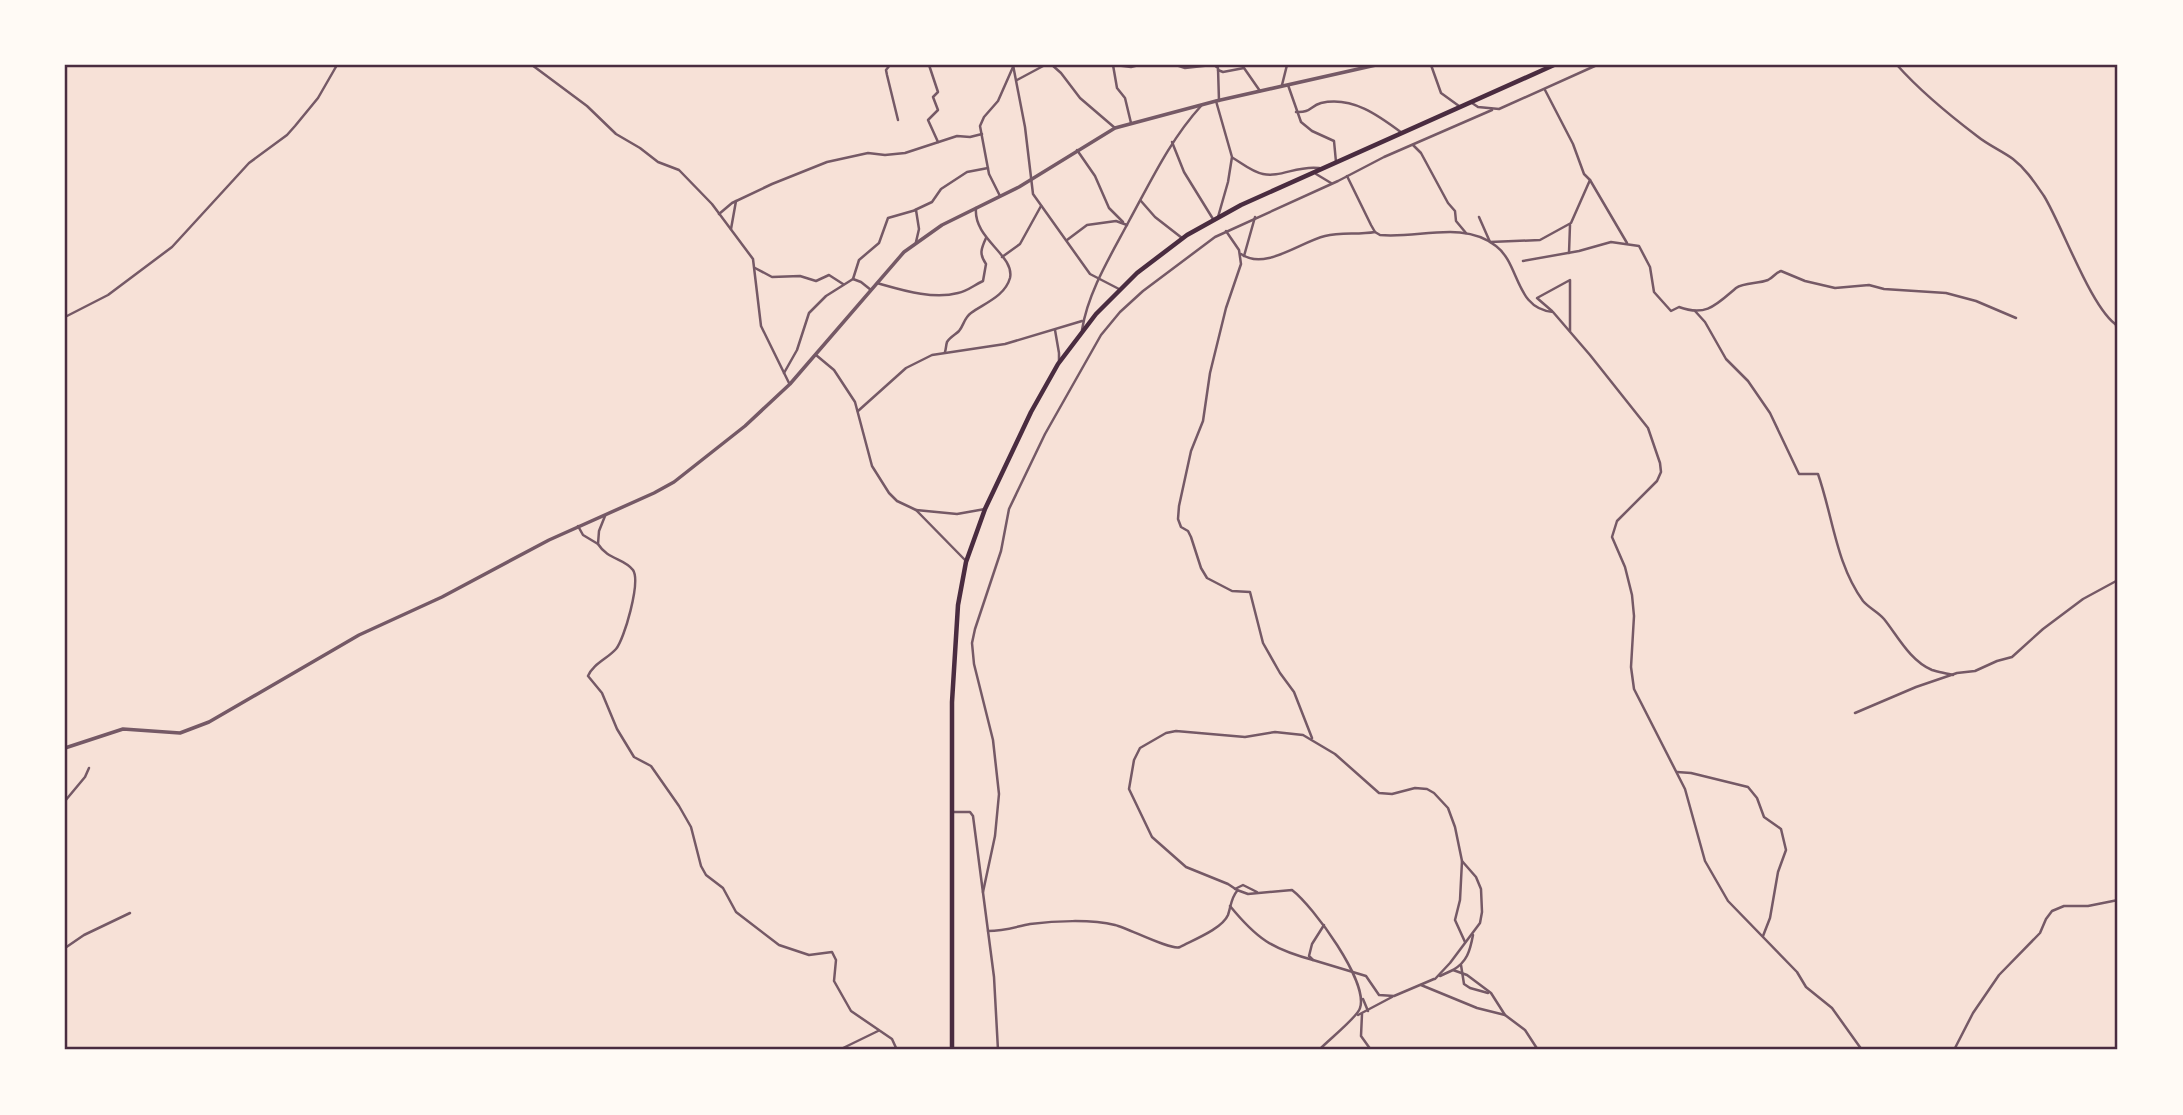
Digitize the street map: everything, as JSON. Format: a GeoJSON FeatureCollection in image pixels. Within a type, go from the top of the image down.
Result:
{"type":"FeatureCollection","features":[{"type":"Feature","properties":{"kind":"main road"},"geometry":{"type":"LineString","coordinates":[[952,1050],[953,665],[958,605],[967,562],[985,509],[1058,364],[1082,331],[1120,290],[1137,273],[1182,238],[1216,218],[1314,172],[1554,65]]}},
{"type":"Feature","properties":{"kind":"street"},"geometry":{"type":"LineString","coordinates":[[65,317],[107,295],[172,247],[239,172],[295,126],[318,98],[337,65]]}},
{"type":"Feature","properties":{"kind":"street"},"geometry":{"type":"LineString","coordinates":[[532,65],[587,106],[616,134],[658,162],[680,170],[750,252],[755,268],[761,326],[790,384]]}},
{"type":"Feature","properties":{"kind":"street"},"geometry":{"type":"LineString","coordinates":[[890,65],[886,71],[898,120]]}},
{"type":"Feature","properties":{"kind":"street"},"geometry":{"type":"LineString","coordinates":[[929,65],[938,92],[933,97],[938,110],[928,120],[938,142]]}},
{"type":"Feature","properties":{"kind":"street"},"geometry":{"type":"LineString","coordinates":[[1017,80],[1045,65]]}},
{"type":"Feature","properties":{"kind":"street"},"geometry":{"type":"LineString","coordinates":[[1052,65],[1080,98],[1115,128]]}},
{"type":"Feature","properties":{"kind":"street"},"geometry":{"type":"LineString","coordinates":[[1131,123],[1125,98],[1117,88],[1114,65],[1139,65]]}},
{"type":"Feature","properties":{"kind":"street"},"geometry":{"type":"LineString","coordinates":[[1176,65],[1185,68],[1213,65],[1223,72],[1235,67],[1245,68],[1261,92]]}},
{"type":"Feature","properties":{"kind":"street"},"geometry":{"type":"LineString","coordinates":[[1282,87],[1287,65]]}},
{"type":"Feature","properties":{"kind":"street"},"geometry":{"type":"LineString","coordinates":[[65,748],[123,729],[165,733],[191,730],[359,635],[442,597],[578,526],[674,482],[745,426],[790,384],[870,290],[916,242],[942,225],[1030,181],[1115,128],[1356,67],[1376,65]]}},
{"type":"Feature","properties":{"kind":"street"},"geometry":{"type":"LineString","coordinates":[[1431,65],[1441,93],[1460,107]]}},
{"type":"Feature","properties":{"kind":"street"},"geometry":{"type":"LineString","coordinates":[[983,892],[996,828],[998,777],[993,740],[976,672],[972,643],[1001,551],[1009,509],[1045,434],[1092,349],[1111,323],[1143,291],[1204,244],[1226,231],[1411,144],[1492,110],[1512,105],[1597,65]]}},
{"type":"Feature","properties":{"kind":"street"},"geometry":{"type":"LineString","coordinates":[[1897,65],[1916,86],[1979,138],[2013,159],[2026,171],[2044,197],[2093,293],[2109,319],[2117,326],[2118,342]]}},
{"type":"Feature","properties":{"kind":"street"},"geometry":{"type":"LineString","coordinates":[[1013,66],[1025,127],[1031,190],[1085,269],[1120,290]]}},
{"type":"Feature","properties":{"kind":"street"},"geometry":{"type":"LineString","coordinates":[[1000,196],[992,185],[980,124],[998,101],[1013,66]]}},
{"type":"Feature","properties":{"kind":"street"},"geometry":{"type":"LineString","coordinates":[[1216,218],[1228,182],[1232,157],[1218,101],[1218,70]]}},
{"type":"Feature","properties":{"kind":"street"},"geometry":{"type":"LineString","coordinates":[[1288,86],[1296,112],[1304,126],[1332,139],[1336,162]]}},
{"type":"Feature","properties":{"kind":"street"},"geometry":{"type":"LineString","coordinates":[[1545,90],[1549,93],[1573,144],[1584,174],[1627,243]]}},
{"type":"Feature","properties":{"kind":"street"},"geometry":{"type":"LineString","coordinates":[[1296,112],[1308,111],[1319,103],[1344,101],[1378,114],[1402,133]]}},
{"type":"Feature","properties":{"kind":"street"},"geometry":{"type":"LineString","coordinates":[[1470,102],[1492,110]]}},
{"type":"Feature","properties":{"kind":"street"},"geometry":{"type":"LineString","coordinates":[[1082,331],[1083,321],[1099,279],[1140,200],[1172,142],[1201,106]]}},
{"type":"Feature","properties":{"kind":"street"},"geometry":{"type":"LineString","coordinates":[[719,214],[736,201],[793,174],[827,163],[868,153],[905,153],[957,136],[982,134]]}},
{"type":"Feature","properties":{"kind":"street"},"geometry":{"type":"LineString","coordinates":[[1172,142],[1184,172],[1216,218]]}},
{"type":"Feature","properties":{"kind":"street"},"geometry":{"type":"LineString","coordinates":[[1411,144],[1422,153],[1448,203],[1455,211],[1456,221],[1466,233]]}},
{"type":"Feature","properties":{"kind":"street"},"geometry":{"type":"LineString","coordinates":[[1077,150],[1095,176],[1109,208],[1127,225]]}},
{"type":"Feature","properties":{"kind":"street"},"geometry":{"type":"LineString","coordinates":[[1232,157],[1255,172],[1265,175],[1301,167],[1322,169]]}},
{"type":"Feature","properties":{"kind":"street"},"geometry":{"type":"LineString","coordinates":[[784,373],[797,349],[809,313],[826,296],[853,279],[859,260],[879,243],[887,219],[932,202],[941,189],[967,172],[988,168]]}},
{"type":"Feature","properties":{"kind":"street"},"geometry":{"type":"LineString","coordinates":[[1314,172],[1331,183]]}},
{"type":"Feature","properties":{"kind":"street"},"geometry":{"type":"LineString","coordinates":[[1347,176],[1375,232]]}},
{"type":"Feature","properties":{"kind":"street"},"geometry":{"type":"LineString","coordinates":[[1569,253],[1569,228],[1590,180]]}},
{"type":"Feature","properties":{"kind":"street"},"geometry":{"type":"LineString","coordinates":[[1140,200],[1155,217],[1182,238]]}},
{"type":"Feature","properties":{"kind":"street"},"geometry":{"type":"LineString","coordinates":[[731,229],[736,201]]}},
{"type":"Feature","properties":{"kind":"street"},"geometry":{"type":"LineString","coordinates":[[1002,257],[1020,244],[1041,206]]}},
{"type":"Feature","properties":{"kind":"street"},"geometry":{"type":"LineString","coordinates":[[945,352],[947,341],[962,328],[966,318],[1006,287],[1011,271],[976,222],[976,208]]}},
{"type":"Feature","properties":{"kind":"street"},"geometry":{"type":"LineString","coordinates":[[915,210],[919,227],[916,242]]}},
{"type":"Feature","properties":{"kind":"street"},"geometry":{"type":"LineString","coordinates":[[1255,217],[1242,255],[1240,272],[1226,308],[1203,421],[1191,453],[1178,519],[1181,527],[1188,531],[1201,568],[1208,578],[1226,589],[1250,592],[1263,643],[1294,692],[1312,738]]}},
{"type":"Feature","properties":{"kind":"street"},"geometry":{"type":"LineString","coordinates":[[1479,217],[1490,242]]}},
{"type":"Feature","properties":{"kind":"street"},"geometry":{"type":"LineString","coordinates":[[1066,241],[1087,225],[1123,222]]}},
{"type":"Feature","properties":{"kind":"street"},"geometry":{"type":"LineString","coordinates":[[1490,242],[1540,240],[1571,223]]}},
{"type":"Feature","properties":{"kind":"street"},"geometry":{"type":"LineString","coordinates":[[1226,231],[1242,255],[1250,259],[1275,257],[1326,236],[1375,232],[1391,236],[1466,233],[1498,246],[1527,297],[1542,311],[1553,312]]}},
{"type":"Feature","properties":{"kind":"street"},"geometry":{"type":"LineString","coordinates":[[877,283],[918,293],[947,295],[969,289],[983,281],[986,264],[981,252],[986,238]]}},
{"type":"Feature","properties":{"kind":"street"},"geometry":{"type":"LineString","coordinates":[[1523,261],[1611,242],[1639,246],[1650,267],[1654,291],[1671,311],[1679,307],[1690,312],[1713,307],[1739,286],[1769,279],[1781,271],[1800,280],[1835,288],[1863,285],[1946,293],[1976,301],[2016,318]]}},
{"type":"Feature","properties":{"kind":"street"},"geometry":{"type":"LineString","coordinates":[[755,268],[772,277],[800,276],[816,281],[829,275],[843,284]]}},
{"type":"Feature","properties":{"kind":"street"},"geometry":{"type":"LineString","coordinates":[[853,279],[870,290]]}},
{"type":"Feature","properties":{"kind":"street"},"geometry":{"type":"LineString","coordinates":[[1570,331],[1570,280],[1537,298],[1570,331],[1648,428],[1660,463],[1661,472],[1657,481],[1617,521],[1612,537],[1625,567],[1632,595],[1634,616],[1631,667],[1634,690],[1677,772],[1708,867],[1728,901],[1797,972],[1806,987],[1832,1008],[1862,1050]]}},
{"type":"Feature","properties":{"kind":"street"},"geometry":{"type":"LineString","coordinates":[[1695,311],[1705,322],[1726,359],[1748,381],[1770,413],[1799,474],[1818,474],[1838,551],[1848,576],[1864,602],[1884,620],[1907,650],[1923,665],[1931,670],[1953,675]]}},
{"type":"Feature","properties":{"kind":"street"},"geometry":{"type":"LineString","coordinates":[[858,411],[906,368],[932,355],[1005,344],[1083,321]]}},
{"type":"Feature","properties":{"kind":"street"},"geometry":{"type":"LineString","coordinates":[[1055,328],[1058,364]]}},
{"type":"Feature","properties":{"kind":"street"},"geometry":{"type":"LineString","coordinates":[[816,355],[828,363],[855,402],[869,456],[880,480],[897,501],[916,510],[957,514],[985,509]]}},
{"type":"Feature","properties":{"kind":"street"},"geometry":{"type":"LineString","coordinates":[[916,510],[967,562]]}},
{"type":"Feature","properties":{"kind":"street"},"geometry":{"type":"LineString","coordinates":[[598,544],[599,531],[607,514]]}},
{"type":"Feature","properties":{"kind":"street"},"geometry":{"type":"LineString","coordinates":[[578,526],[583,535],[598,544],[609,556],[630,567],[635,572],[636,580],[631,610],[618,647],[593,668],[588,676],[602,693],[617,729],[634,757],[651,766],[679,806],[691,827],[703,872],[723,888],[733,909],[779,945],[809,954],[832,952],[836,960],[834,981],[847,1004],[855,1015],[894,1042],[897,1050]]}},
{"type":"Feature","properties":{"kind":"street"},"geometry":{"type":"LineString","coordinates":[[1855,713],[1900,693],[2012,657],[2083,599],[2118,580]]}},
{"type":"Feature","properties":{"kind":"street"},"geometry":{"type":"LineString","coordinates":[[1368,1011],[1351,970],[1324,925],[1292,890],[1248,894],[1236,890],[1186,867],[1152,837],[1129,789],[1135,755],[1146,744],[1176,730],[1245,737],[1259,733],[1290,733],[1312,738],[1347,764],[1379,793],[1421,788],[1434,793],[1448,808],[1462,861],[1460,900],[1455,920],[1465,942]]}},
{"type":"Feature","properties":{"kind":"street"},"geometry":{"type":"LineString","coordinates":[[65,801],[89,768]]}},
{"type":"Feature","properties":{"kind":"street"},"geometry":{"type":"LineString","coordinates":[[1677,772],[1698,774],[1748,788],[1757,798],[1763,816],[1782,830],[1786,850],[1778,872],[1770,918],[1763,936]]}},
{"type":"Feature","properties":{"kind":"street"},"geometry":{"type":"LineString","coordinates":[[953,813],[970,811],[973,816],[995,989],[998,1050]]}},
{"type":"Feature","properties":{"kind":"street"},"geometry":{"type":"LineString","coordinates":[[1355,1017],[1461,965],[1469,951],[1482,912],[1481,889],[1476,877],[1462,861]]}},
{"type":"Feature","properties":{"kind":"street"},"geometry":{"type":"LineString","coordinates":[[988,931],[1066,921],[1110,924],[1176,948],[1213,930],[1226,918],[1236,890],[1243,885],[1258,893]]}},
{"type":"Feature","properties":{"kind":"street"},"geometry":{"type":"LineString","coordinates":[[1954,1050],[1973,1013],[1999,975],[2040,933],[2052,911],[2064,906],[2088,906],[2118,900]]}},
{"type":"Feature","properties":{"kind":"street"},"geometry":{"type":"LineString","coordinates":[[1230,906],[1250,929],[1283,953],[1351,970],[1366,976],[1379,995],[1394,996]]}},
{"type":"Feature","properties":{"kind":"street"},"geometry":{"type":"LineString","coordinates":[[65,948],[84,935],[130,913]]}},
{"type":"Feature","properties":{"kind":"street"},"geometry":{"type":"LineString","coordinates":[[1313,960],[1309,956],[1310,950],[1324,925]]}},
{"type":"Feature","properties":{"kind":"street"},"geometry":{"type":"LineString","coordinates":[[1435,979],[1473,935]]}},
{"type":"Feature","properties":{"kind":"street"},"geometry":{"type":"LineString","coordinates":[[1461,965],[1464,984],[1491,993]]}},
{"type":"Feature","properties":{"kind":"street"},"geometry":{"type":"LineString","coordinates":[[1453,970],[1461,971],[1491,993],[1505,1015],[1525,1030],[1538,1050]]}},
{"type":"Feature","properties":{"kind":"street"},"geometry":{"type":"LineString","coordinates":[[1421,985],[1477,1008],[1505,1015]]}},
{"type":"Feature","properties":{"kind":"street"},"geometry":{"type":"LineString","coordinates":[[1319,1050],[1355,1017],[1362,996]]}},
{"type":"Feature","properties":{"kind":"street"},"geometry":{"type":"LineString","coordinates":[[1362,1014],[1361,1035],[1371,1050]]}},
{"type":"Feature","properties":{"kind":"street"},"geometry":{"type":"LineString","coordinates":[[839,1050],[878,1031]]}}]}
